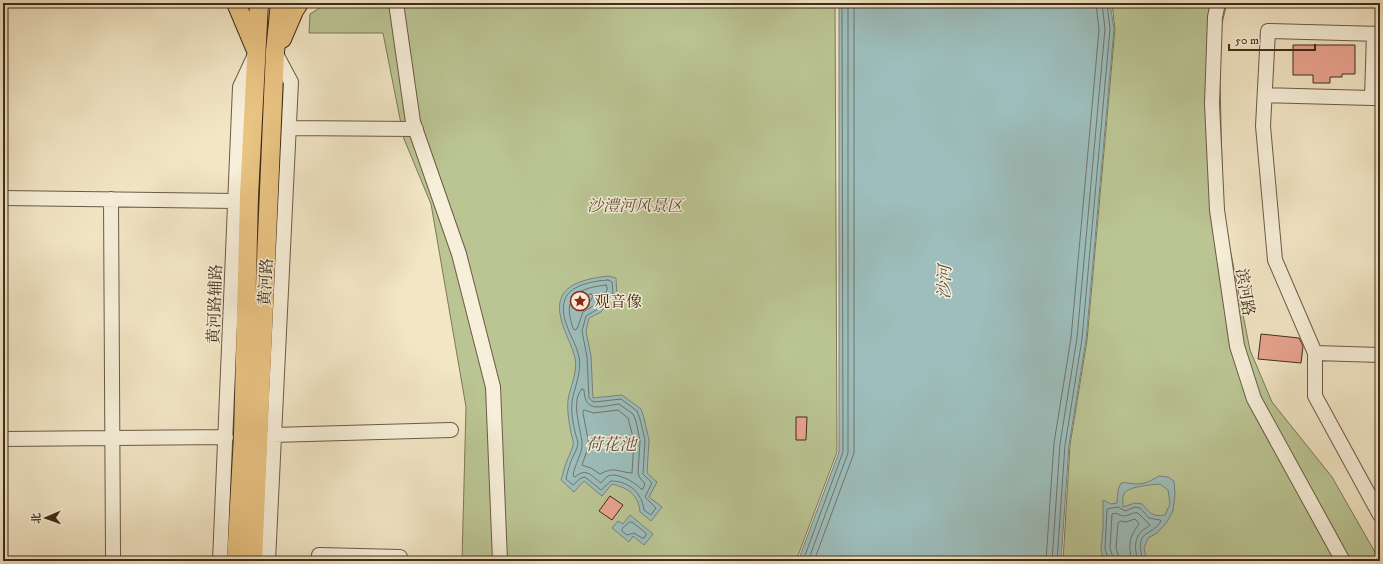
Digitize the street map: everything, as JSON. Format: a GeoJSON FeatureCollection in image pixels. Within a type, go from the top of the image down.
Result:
{"type":"FeatureCollection","features":[{"type":"Feature","properties":{"kind":"main road"},"geometry":{"type":"LineString","coordinates":[[236,3],[256,51]]}},
{"type":"Feature","properties":{"kind":"main road","name":"黄河路"},"geometry":{"type":"LineString","coordinates":[[236,561],[243,436],[249,196],[259,3]]}},
{"type":"Feature","properties":{"kind":"main road","name":"黄河路"},"geometry":{"type":"LineString","coordinates":[[253,561],[275,52],[280,3]]}},
{"type":"Feature","properties":{"kind":"main road"},"geometry":{"type":"LineString","coordinates":[[275,52],[299,3]]}},
{"type":"Feature","properties":{"kind":"street"},"geometry":{"type":"LineString","coordinates":[[396,3],[413,122],[459,254],[493,387],[500,561]]}},
{"type":"Feature","properties":{"kind":"street","name":"滨河路"},"geometry":{"type":"LineString","coordinates":[[1218,3],[1215,18],[1212,104],[1217,210],[1237,346],[1254,399],[1343,561]]}},
{"type":"Feature","properties":{"kind":"street"},"geometry":{"type":"LineString","coordinates":[[1265,95],[1376,98],[1377,34],[1268,31],[1263,126],[1274,260],[1315,353],[1315,396],[1380,515]]}},
{"type":"Feature","properties":{"kind":"street","name":"黄河路辅路"},"geometry":{"type":"LineString","coordinates":[[220,561],[240,87],[256,51]]}},
{"type":"Feature","properties":{"kind":"street"},"geometry":{"type":"LineString","coordinates":[[268,561],[291,82],[275,52]]}},
{"type":"Feature","properties":{"kind":"street"},"geometry":{"type":"LineString","coordinates":[[289,128],[416,129]]}},
{"type":"Feature","properties":{"kind":"street"},"geometry":{"type":"LineString","coordinates":[[3,198],[235,201]]}},
{"type":"Feature","properties":{"kind":"street"},"geometry":{"type":"LineString","coordinates":[[111,199],[114,556]]}},
{"type":"Feature","properties":{"kind":"street"},"geometry":{"type":"LineString","coordinates":[[1315,353],[1380,354]]}},
{"type":"Feature","properties":{"kind":"street"},"geometry":{"type":"LineString","coordinates":[[273,435],[451,430]]}},
{"type":"Feature","properties":{"kind":"street"},"geometry":{"type":"LineString","coordinates":[[3,439],[226,437]]}},
{"type":"Feature","properties":{"kind":"street"},"geometry":{"type":"LineString","coordinates":[[319,561],[319,556],[400,557],[400,561]]}},
{"type":"Feature","properties":{"kind":"green space","name":"沙澧河风景区"},"geometry":{"type":"Polygon","coordinates":[[[350,3],[835,3],[837,452],[796,561],[462,561],[466,407],[431,204],[404,139],[383,33],[309,33],[310,14],[324,5],[350,3]]]}},
{"type":"Feature","properties":{"kind":"green space"},"geometry":{"type":"Polygon","coordinates":[[[1112,3],[1227,3],[1219,35],[1223,213],[1250,350],[1272,402],[1332,477],[1380,561],[1063,561],[1070,445],[1087,340],[1115,29],[1112,3]]]}},
{"type":"Feature","properties":{"kind":"water","name":"沙河"},"geometry":{"type":"Polygon","coordinates":[[[839,3],[1110,3],[1114,29],[1086,340],[1069,445],[1061,561],[798,561],[839,452],[839,3]]]}},
{"type":"Feature","properties":{"kind":"water","name":"荷花池"},"geometry":{"type":"Polygon","coordinates":[[[608,276],[616,278],[617,296],[610,300],[601,312],[589,318],[586,331],[591,356],[593,398],[622,395],[641,409],[649,440],[647,473],[657,482],[649,497],[662,507],[651,521],[640,512],[635,497],[628,490],[612,484],[602,496],[584,481],[574,492],[561,480],[573,444],[569,421],[568,400],[575,374],[576,363],[561,319],[560,303],[562,296],[570,287],[582,281],[608,276]]]}},
{"type":"Feature","properties":{"kind":"water"},"geometry":{"type":"Polygon","coordinates":[[[1159,476],[1168,477],[1174,481],[1175,494],[1173,511],[1167,522],[1157,533],[1148,538],[1144,548],[1147,561],[1106,561],[1101,550],[1103,500],[1111,504],[1117,503],[1118,490],[1121,483],[1140,484],[1149,482],[1159,476]],[[1160,484],[1140,486],[1130,489],[1126,491],[1123,496],[1123,507],[1135,503],[1142,504],[1154,515],[1165,515],[1170,504],[1168,490],[1160,484]]]}},
{"type":"Feature","properties":{"kind":"water"},"geometry":{"type":"Polygon","coordinates":[[[630,515],[653,534],[644,545],[633,536],[629,542],[612,528],[618,521],[623,524],[630,515]]]}},
{"type":"Feature","properties":{"kind":"building"},"geometry":{"type":"Polygon","coordinates":[[[1293,45],[1355,45],[1355,74],[1342,74],[1342,77],[1330,77],[1330,83],[1313,83],[1313,75],[1293,75],[1293,45]]]}},
{"type":"Feature","properties":{"kind":"building"},"geometry":{"type":"Polygon","coordinates":[[[1261,334],[1299,338],[1303,346],[1301,363],[1258,359],[1261,334]]]}},
{"type":"Feature","properties":{"kind":"building"},"geometry":{"type":"Polygon","coordinates":[[[796,417],[807,417],[806,440],[796,440],[796,417]]]}},
{"type":"Feature","properties":{"kind":"building"},"geometry":{"type":"Polygon","coordinates":[[[610,496],[623,505],[612,520],[599,511],[610,496]]]}},
{"type":"Feature","properties":{"kind":"place","name":"观音像"},"geometry":{"type":"Point","coordinates":[580,301]}}]}
